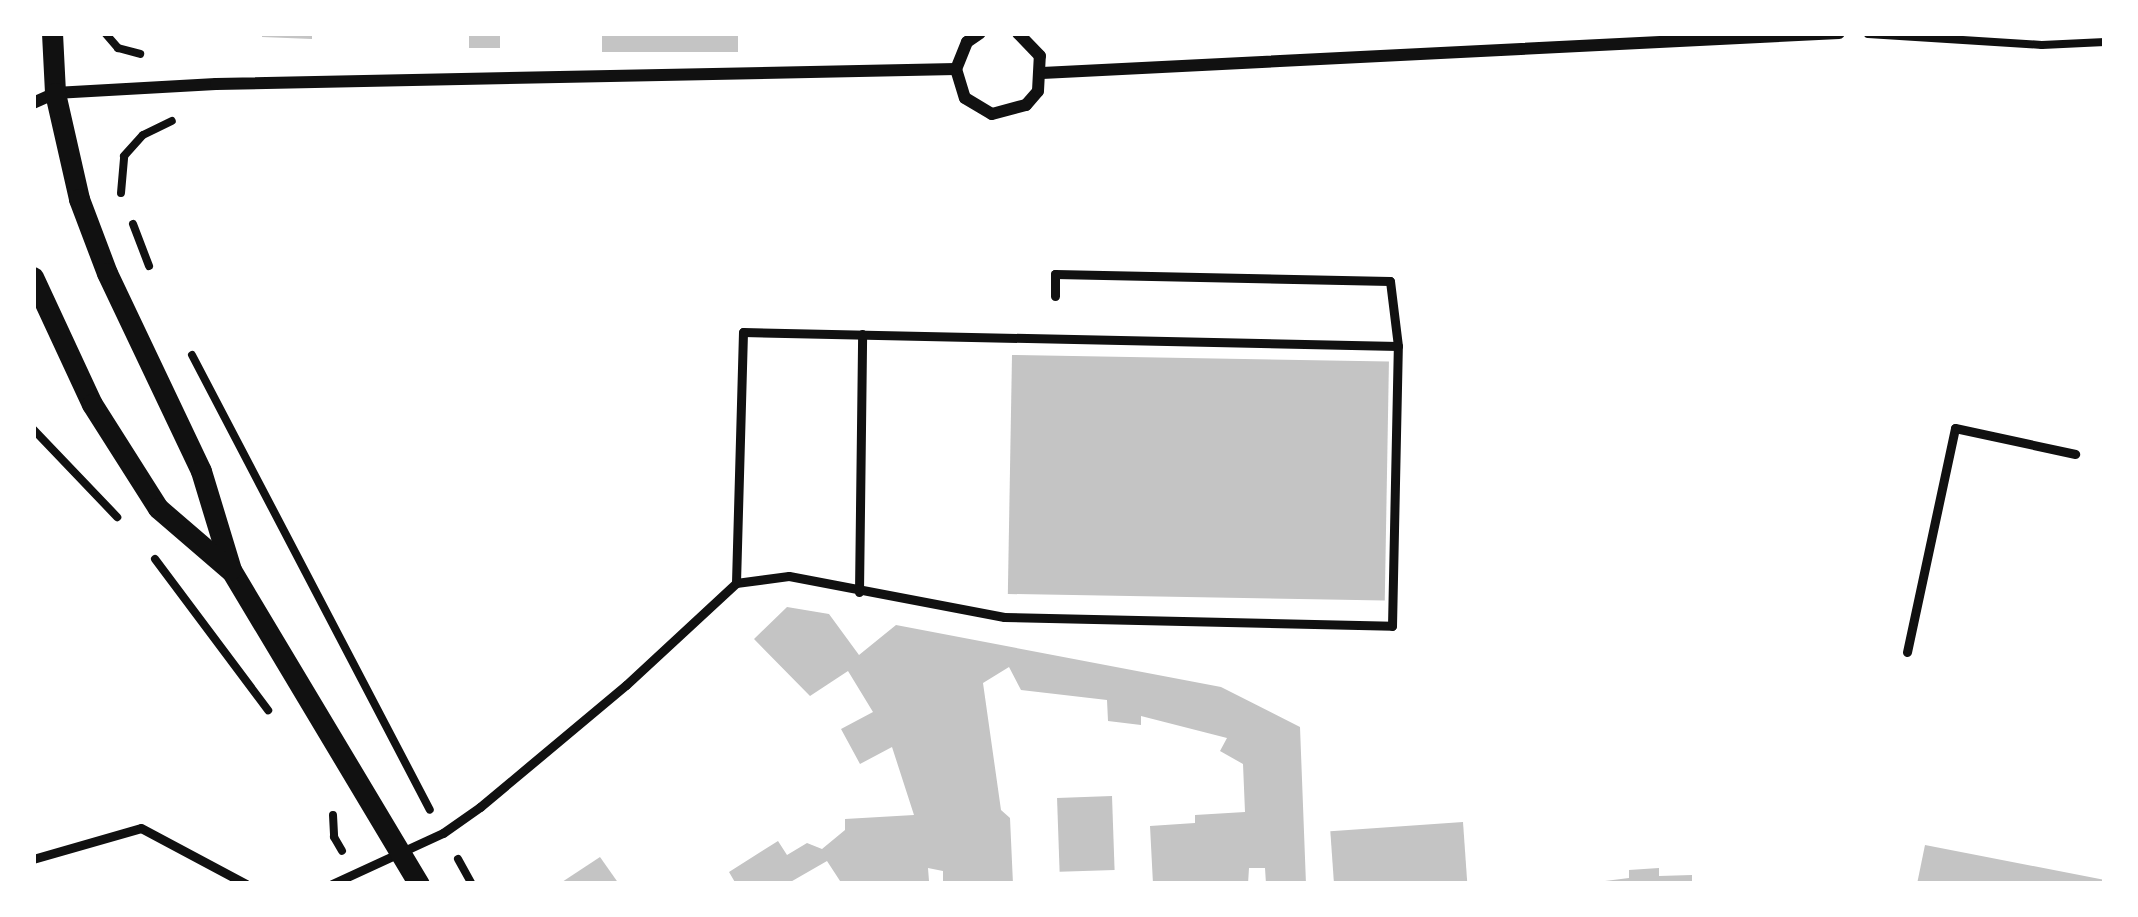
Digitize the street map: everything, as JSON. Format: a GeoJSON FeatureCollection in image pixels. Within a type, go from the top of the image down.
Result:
{"type":"FeatureCollection","features":[{"type":"Feature","properties":{"kind":"street"},"geometry":{"type":"LineString","coordinates":[[52,33],[55,93],[90,231],[201,471],[231,571],[419,884]]}},
{"type":"Feature","properties":{"kind":"street"},"geometry":{"type":"LineString","coordinates":[[980,33],[967,42],[956,70],[964,98],[992,114],[1026,105],[1042,73],[1040,56],[1018,33]]}},
{"type":"Feature","properties":{"kind":"street"},"geometry":{"type":"LineString","coordinates":[[1042,73],[1838,33]]}},
{"type":"Feature","properties":{"kind":"street"},"geometry":{"type":"LineString","coordinates":[[33,86],[55,93],[176,86],[956,70]]}},
{"type":"Feature","properties":{"kind":"street"},"geometry":{"type":"LineString","coordinates":[[33,104],[55,93]]}},
{"type":"Feature","properties":{"kind":"street"},"geometry":{"type":"LineString","coordinates":[[33,277],[92,404],[158,508],[231,571]]}},
{"type":"Feature","properties":{"kind":"lane"},"geometry":{"type":"LineString","coordinates":[[332,884],[443,833],[626,685],[736,583],[789,577],[1004,617],[1392,626],[1397,346],[1390,281],[1055,274],[1055,296]]}},
{"type":"Feature","properties":{"kind":"lane"},"geometry":{"type":"LineString","coordinates":[[736,583],[743,332],[1397,346]]}},
{"type":"Feature","properties":{"kind":"lane"},"geometry":{"type":"LineString","coordinates":[[859,592],[862,334]]}},
{"type":"Feature","properties":{"kind":"lane"},"geometry":{"type":"LineString","coordinates":[[1907,652],[1954,428],[2075,454]]}},
{"type":"Feature","properties":{"kind":"lane"},"geometry":{"type":"LineString","coordinates":[[33,859],[141,828],[246,884]]}},
{"type":"Feature","properties":{"kind":"path"},"geometry":{"type":"LineString","coordinates":[[105,33],[118,48],[173,60],[178,118],[143,135],[124,155],[118,188],[152,273]]}},
{"type":"Feature","properties":{"kind":"path"},"geometry":{"type":"LineString","coordinates":[[1854,33],[2042,45],[2105,42]]}},
{"type":"Feature","properties":{"kind":"path"},"geometry":{"type":"LineString","coordinates":[[1961,39],[1972,33]]}},
{"type":"Feature","properties":{"kind":"path"},"geometry":{"type":"LineString","coordinates":[[181,335],[472,884]]}},
{"type":"Feature","properties":{"kind":"path"},"geometry":{"type":"LineString","coordinates":[[33,429],[121,521]]}},
{"type":"Feature","properties":{"kind":"path"},"geometry":{"type":"LineString","coordinates":[[150,552],[275,720]]}},
{"type":"Feature","properties":{"kind":"path"},"geometry":{"type":"LineString","coordinates":[[322,796],[333,816],[334,837],[355,874]]}},
{"type":"Feature","properties":{"kind":"building"},"geometry":{"type":"Polygon","coordinates":[[[262,33],[312,33],[312,39],[262,37],[262,33]]]}},
{"type":"Feature","properties":{"kind":"building"},"geometry":{"type":"Polygon","coordinates":[[[469,33],[500,33],[500,48],[469,48],[469,33]]]}},
{"type":"Feature","properties":{"kind":"building"},"geometry":{"type":"Polygon","coordinates":[[[602,33],[738,33],[738,52],[602,52],[602,33]]]}},
{"type":"Feature","properties":{"kind":"building"},"geometry":{"type":"Polygon","coordinates":[[[1012,355],[1389,362],[1385,601],[1008,594],[1012,355]]]}},
{"type":"Feature","properties":{"kind":"building"},"geometry":{"type":"Polygon","coordinates":[[[787,607],[829,614],[859,655],[896,625],[1221,687],[1300,727],[1306,884],[1266,884],[1265,868],[1249,868],[1248,884],[1153,884],[1150,826],[1195,823],[1195,815],[1245,812],[1243,764],[1220,751],[1227,738],[1141,716],[1141,725],[1108,721],[1107,700],[1021,690],[1009,667],[983,683],[1001,810],[1010,818],[1013,884],[943,884],[943,871],[928,868],[929,881],[918,884],[842,884],[827,861],[787,884],[736,884],[729,872],[778,841],[787,855],[807,843],[822,849],[845,830],[845,819],[914,815],[892,747],[860,764],[841,729],[873,712],[848,671],[810,696],[754,639],[787,607]]]}},
{"type":"Feature","properties":{"kind":"building"},"geometry":{"type":"Polygon","coordinates":[[[1112,796],[1115,870],[1060,872],[1057,798],[1112,796]]]}},
{"type":"Feature","properties":{"kind":"building"},"geometry":{"type":"Polygon","coordinates":[[[1463,822],[1467,884],[1334,884],[1330,831],[1463,822]]]}},
{"type":"Feature","properties":{"kind":"building"},"geometry":{"type":"Polygon","coordinates":[[[1925,845],[2105,880],[2105,884],[1917,884],[1925,845]]]}},
{"type":"Feature","properties":{"kind":"building"},"geometry":{"type":"Polygon","coordinates":[[[600,857],[619,884],[559,884],[600,857]]]}},
{"type":"Feature","properties":{"kind":"building"},"geometry":{"type":"Polygon","coordinates":[[[1659,868],[1659,876],[1692,875],[1692,884],[1581,884],[1629,878],[1629,870],[1659,868]]]}}]}
